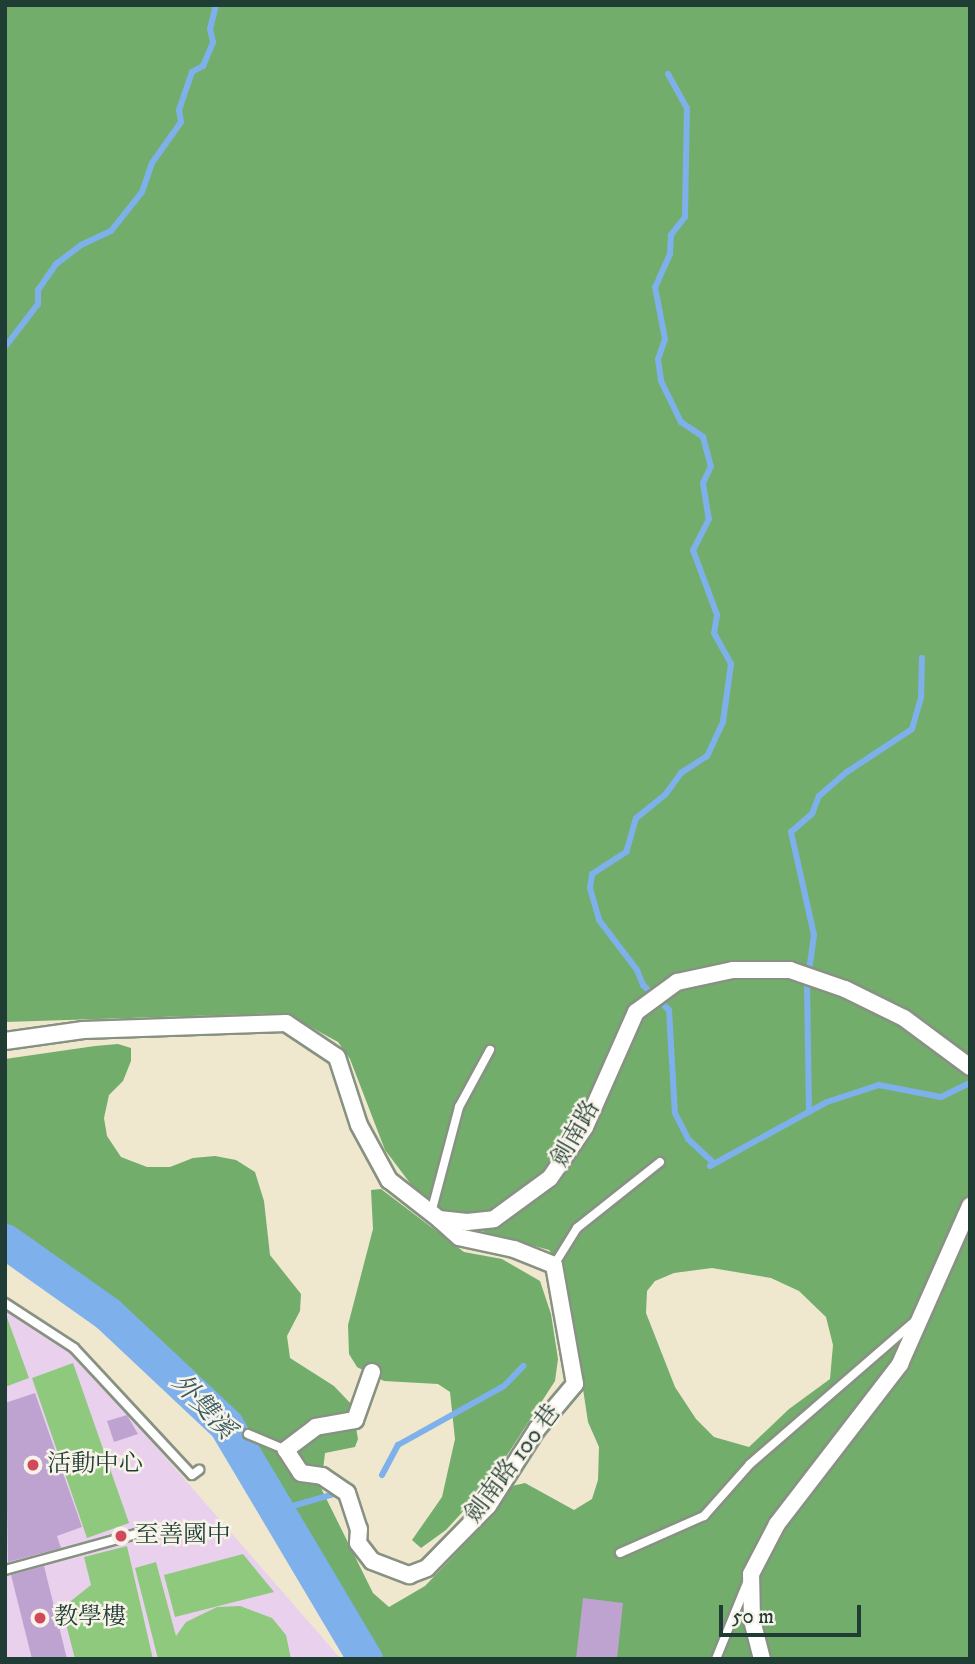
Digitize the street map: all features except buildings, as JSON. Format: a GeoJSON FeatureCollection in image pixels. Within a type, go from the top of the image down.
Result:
{"type":"FeatureCollection","features":[{"type":"Feature","properties":{"kind":"street","name":"劍南路"},"geometry":{"type":"LineString","coordinates":[[435,1216],[494,1219],[550,1178],[585,1127],[636,1012],[677,982],[733,970],[790,970],[845,989],[904,1018],[970,1067]]}},
{"type":"Feature","properties":{"kind":"street"},"geometry":{"type":"LineString","coordinates":[[5,1041],[83,1030],[286,1023],[337,1057],[359,1125],[389,1180],[459,1237],[514,1250],[554,1265]]}},
{"type":"Feature","properties":{"kind":"street"},"geometry":{"type":"LineString","coordinates":[[762,1659],[752,1620],[751,1574],[777,1524],[900,1364],[970,1206]]}},
{"type":"Feature","properties":{"kind":"street","name":"劍南路 100 巷"},"geometry":{"type":"LineString","coordinates":[[286,1450],[301,1473],[322,1476],[347,1493],[359,1529],[358,1543],[372,1561],[409,1575],[427,1568],[488,1506],[537,1429],[575,1384],[554,1265]]}},
{"type":"Feature","properties":{"kind":"street"},"geometry":{"type":"LineString","coordinates":[[286,1450],[316,1427],[355,1420],[372,1372]]}},
{"type":"Feature","properties":{"kind":"lane"},"geometry":{"type":"LineString","coordinates":[[435,1216],[459,1107],[490,1050]]}},
{"type":"Feature","properties":{"kind":"lane"},"geometry":{"type":"LineString","coordinates":[[554,1265],[577,1228],[660,1162]]}},
{"type":"Feature","properties":{"kind":"lane"},"geometry":{"type":"LineString","coordinates":[[5,1303],[74,1348],[192,1475],[199,1470]]}},
{"type":"Feature","properties":{"kind":"lane"},"geometry":{"type":"LineString","coordinates":[[620,1553],[704,1516],[750,1464],[920,1317]]}},
{"type":"Feature","properties":{"kind":"lane","name":"劍南路 100 巷"},"geometry":{"type":"LineString","coordinates":[[248,1434],[286,1450]]}},
{"type":"Feature","properties":{"kind":"lane"},"geometry":{"type":"LineString","coordinates":[[5,1570],[143,1532]]}},
{"type":"Feature","properties":{"kind":"lane"},"geometry":{"type":"LineString","coordinates":[[716,1659],[751,1574]]}},
{"type":"Feature","properties":{"kind":"shaded area","name":"至善國中"},"geometry":{"type":"Polygon","coordinates":[[[5,1308],[74,1352],[341,1659],[5,1659],[5,1308]]]}},
{"type":"Feature","properties":{"kind":"green space"},"geometry":{"type":"Polygon","coordinates":[[[5,5],[970,5],[970,1659],[379,1659],[233,1422],[123,1310],[5,1227],[5,1059],[95,1046],[118,1044],[131,1048],[131,1061],[123,1081],[109,1095],[104,1118],[107,1136],[121,1157],[147,1167],[170,1167],[193,1158],[215,1156],[236,1160],[255,1172],[264,1201],[270,1255],[301,1294],[300,1311],[287,1336],[290,1358],[334,1386],[352,1405],[358,1439],[355,1447],[325,1453],[321,1488],[373,1593],[389,1607],[425,1586],[491,1517],[512,1486],[525,1483],[574,1510],[592,1499],[598,1480],[599,1447],[588,1422],[565,1270],[549,1250],[484,1232],[435,1205],[410,1183],[385,1150],[350,1059],[338,1042],[285,1013],[5,1022],[5,5]],[[712,1268],[674,1273],[655,1281],[647,1291],[646,1313],[675,1387],[696,1419],[714,1437],[749,1447],[789,1409],[830,1379],[833,1345],[826,1317],[799,1291],[771,1278],[712,1268]]]}},
{"type":"Feature","properties":{"kind":"green space"},"geometry":{"type":"Polygon","coordinates":[[[381,1189],[464,1252],[502,1259],[540,1281],[551,1314],[558,1359],[555,1381],[489,1483],[446,1530],[421,1548],[412,1540],[442,1497],[455,1439],[450,1392],[438,1384],[384,1381],[357,1367],[349,1354],[348,1325],[373,1229],[371,1190],[381,1189]]]}},
{"type":"Feature","properties":{"kind":"green space"},"geometry":{"type":"Polygon","coordinates":[[[5,1312],[29,1378],[5,1387],[5,1312]]]}},
{"type":"Feature","properties":{"kind":"green space"},"geometry":{"type":"Polygon","coordinates":[[[73,1363],[129,1523],[87,1538],[32,1378],[73,1363]]]}},
{"type":"Feature","properties":{"kind":"green space"},"geometry":{"type":"Polygon","coordinates":[[[127,1546],[153,1659],[75,1659],[62,1608],[91,1585],[84,1557],[127,1546]]]}},
{"type":"Feature","properties":{"kind":"green space"},"geometry":{"type":"Polygon","coordinates":[[[243,1554],[274,1592],[175,1617],[164,1575],[243,1554]]]}},
{"type":"Feature","properties":{"kind":"green space"},"geometry":{"type":"Polygon","coordinates":[[[156,1562],[176,1636],[186,1622],[217,1607],[240,1606],[272,1618],[286,1635],[291,1659],[158,1659],[135,1568],[156,1562]]]}},
{"type":"Feature","properties":{"kind":"waterway"},"geometry":{"type":"LineString","coordinates":[[5,347],[38,304],[38,290],[56,264],[81,245],[111,231],[142,192],[152,163],[181,122],[179,110],[192,72],[203,66],[213,42],[210,29],[216,5]]}},
{"type":"Feature","properties":{"kind":"waterway"},"geometry":{"type":"LineString","coordinates":[[668,74],[687,108],[685,217],[671,235],[670,254],[655,287],[665,339],[658,359],[661,381],[681,422],[703,437],[711,466],[703,483],[709,519],[693,550],[717,615],[714,633],[731,664],[723,722],[707,756],[681,773],[666,794],[636,818],[626,852],[592,874],[590,888],[599,920],[637,970],[643,985],[669,1010],[675,1113],[688,1139],[713,1162]]}},
{"type":"Feature","properties":{"kind":"waterway"},"geometry":{"type":"LineString","coordinates":[[809,1112],[807,986],[814,935],[791,832],[812,814],[819,796],[847,772],[912,729],[921,698],[922,658]]}},
{"type":"Feature","properties":{"kind":"waterway"},"geometry":{"type":"LineString","coordinates":[[710,1166],[827,1102],[879,1085],[941,1097],[970,1083]]}},
{"type":"Feature","properties":{"kind":"waterway","name":"外雙溪"},"geometry":{"type":"LineString","coordinates":[[5,1241],[108,1314],[226,1425],[365,1659]]}},
{"type":"Feature","properties":{"kind":"waterway"},"geometry":{"type":"LineString","coordinates":[[382,1475],[398,1445],[504,1386],[523,1366]]}},
{"type":"Feature","properties":{"kind":"waterway"},"geometry":{"type":"LineString","coordinates":[[275,1511],[334,1494]]}},
{"type":"Feature","properties":{"kind":"place","name":"活動中心"},"geometry":{"type":"Point","coordinates":[33,1465]}},
{"type":"Feature","properties":{"kind":"place","name":"至善國中"},"geometry":{"type":"Point","coordinates":[121,1536]}},
{"type":"Feature","properties":{"kind":"place","name":"教學樓"},"geometry":{"type":"Point","coordinates":[40,1618]}}]}
